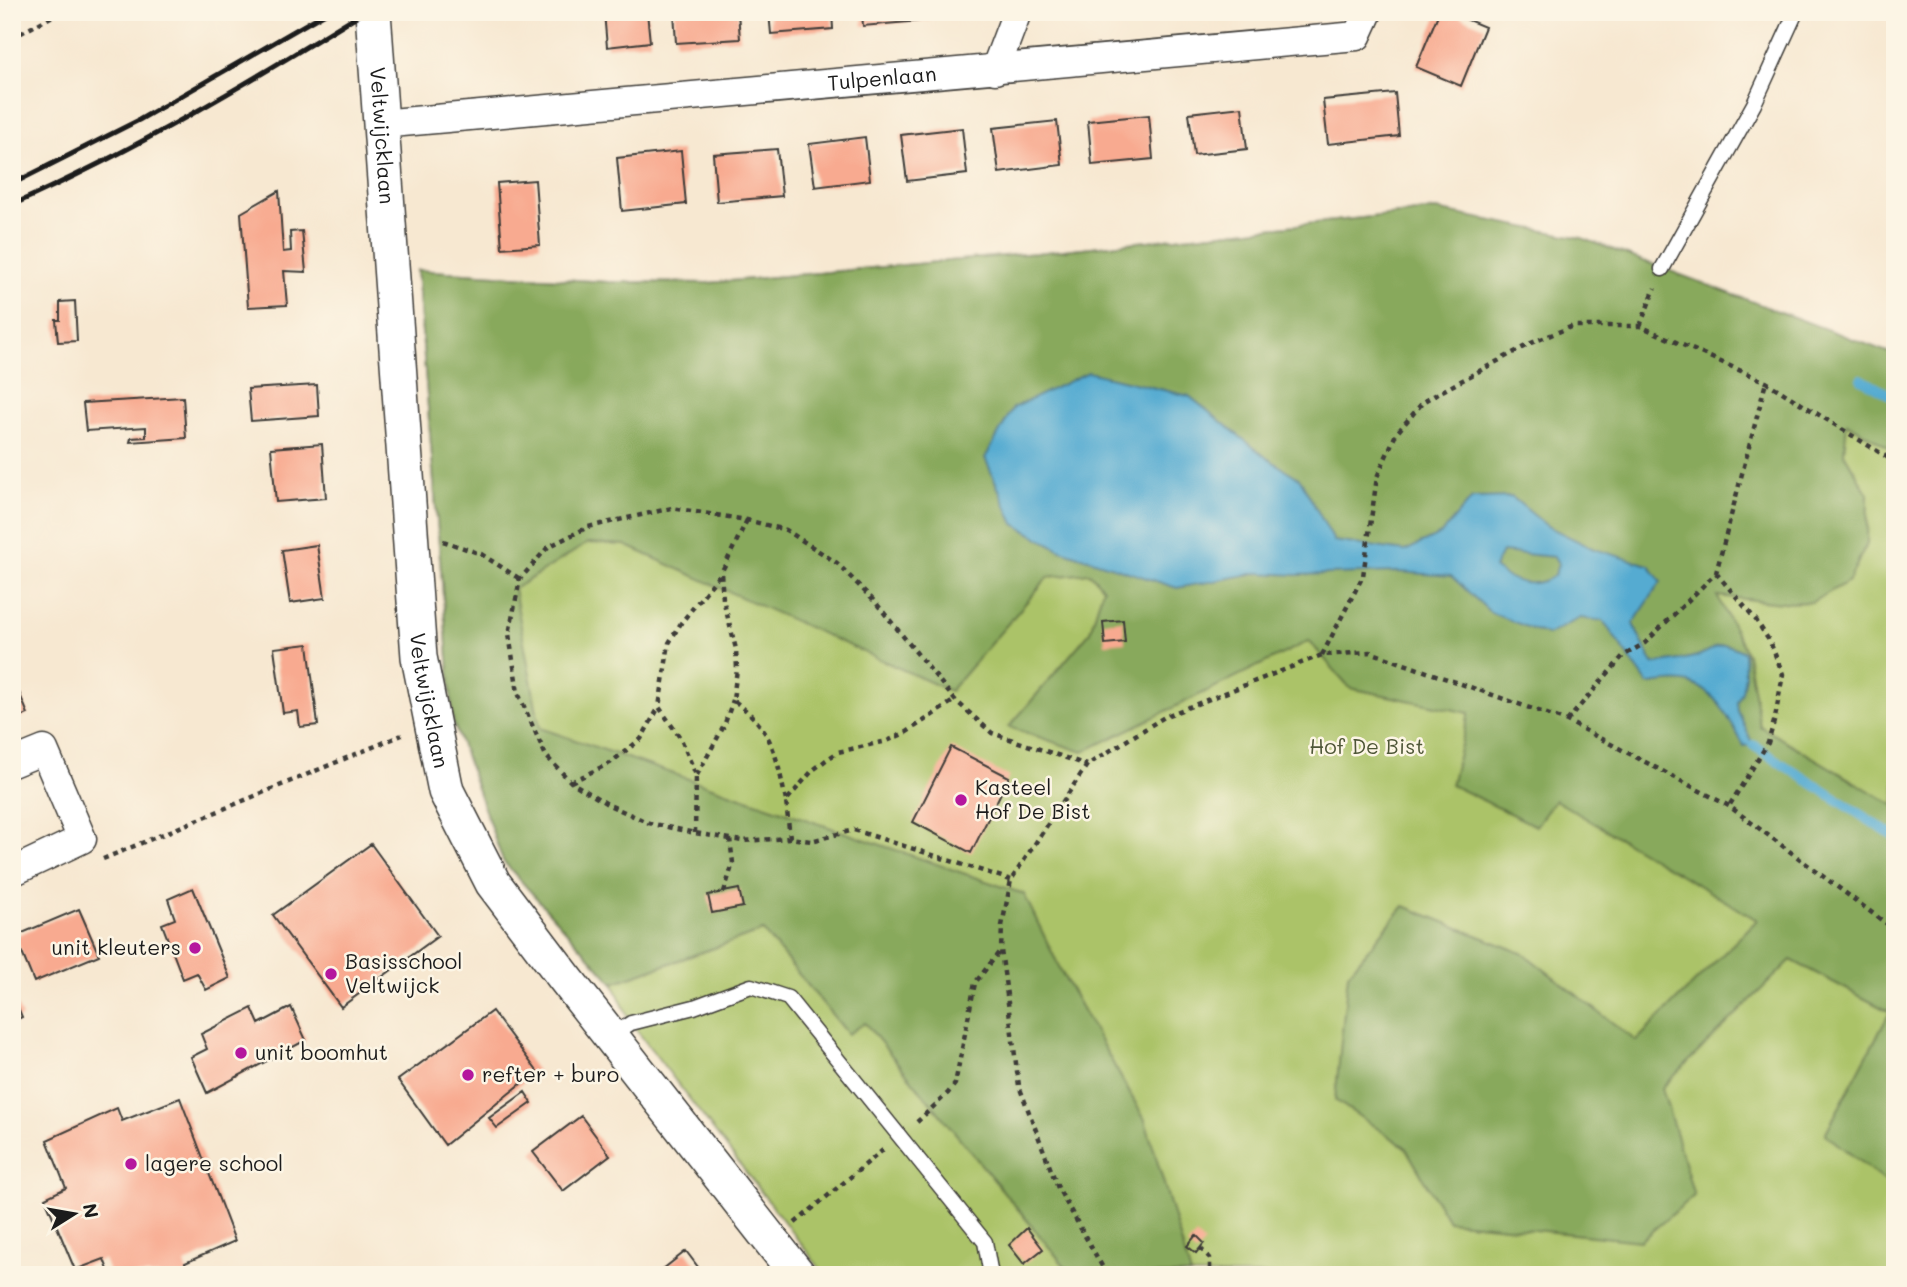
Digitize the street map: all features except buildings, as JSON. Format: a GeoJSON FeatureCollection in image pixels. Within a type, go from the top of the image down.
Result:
{"type":"FeatureCollection","features":[{"type":"Feature","properties":{"kind":"street","name":"Veltwijcklaan"},"geometry":{"type":"LineString","coordinates":[[373,12],[419,657],[446,791],[493,883],[798,1275]]}},
{"type":"Feature","properties":{"kind":"street"},"geometry":{"type":"LineString","coordinates":[[995,70],[1017,12]]}},
{"type":"Feature","properties":{"kind":"street","name":"Tulpenlaan"},"geometry":{"type":"LineString","coordinates":[[380,124],[1357,36],[1368,12]]}},
{"type":"Feature","properties":{"kind":"street"},"geometry":{"type":"LineString","coordinates":[[12,763],[44,750],[82,839],[12,872]]}},
{"type":"Feature","properties":{"kind":"lane"},"geometry":{"type":"LineString","coordinates":[[1662,269],[1754,104],[1796,12]]}},
{"type":"Feature","properties":{"kind":"lane"},"geometry":{"type":"LineString","coordinates":[[611,1036],[631,1023],[694,1007],[751,986],[788,998],[985,1242],[991,1275]]}},
{"type":"Feature","properties":{"kind":"path"},"geometry":{"type":"LineString","coordinates":[[12,38],[60,12]]}},
{"type":"Feature","properties":{"kind":"path"},"geometry":{"type":"LineString","coordinates":[[1640,326],[1662,269]]}},
{"type":"Feature","properties":{"kind":"path"},"geometry":{"type":"LineString","coordinates":[[1322,655],[1363,576],[1377,477],[1396,435],[1424,401],[1531,343],[1573,326],[1640,326],[1766,382],[1895,462]]}},
{"type":"Feature","properties":{"kind":"path"},"geometry":{"type":"LineString","coordinates":[[1567,721],[1623,656],[1645,643],[1716,573],[1766,382]]}},
{"type":"Feature","properties":{"kind":"path"},"geometry":{"type":"LineString","coordinates":[[1011,880],[854,830],[811,841],[790,838],[742,841],[649,823],[609,805],[571,782],[546,756],[518,693],[509,635],[520,579],[548,547],[587,527],[672,508],[747,520],[786,530],[837,563],[876,603],[955,700],[992,733],[1087,765]]}},
{"type":"Feature","properties":{"kind":"path"},"geometry":{"type":"LineString","coordinates":[[571,782],[610,763],[641,739],[659,707],[668,643],[721,573],[747,520]]}},
{"type":"Feature","properties":{"kind":"path"},"geometry":{"type":"LineString","coordinates":[[412,539],[440,540],[481,554],[520,579]]}},
{"type":"Feature","properties":{"kind":"path"},"geometry":{"type":"LineString","coordinates":[[696,775],[724,726],[733,701],[736,649],[723,599],[721,573]]}},
{"type":"Feature","properties":{"kind":"path"},"geometry":{"type":"LineString","coordinates":[[1716,573],[1756,620],[1770,642],[1783,674],[1768,743],[1729,806]]}},
{"type":"Feature","properties":{"kind":"path"},"geometry":{"type":"LineString","coordinates":[[1107,1275],[1058,1188],[1019,1086],[1001,950],[1002,926],[1011,880],[1087,765],[1166,716],[1322,655],[1370,652],[1567,721],[1729,806],[1895,930]]}},
{"type":"Feature","properties":{"kind":"path"},"geometry":{"type":"LineString","coordinates":[[786,801],[812,771],[838,752],[887,741],[907,732],[955,700]]}},
{"type":"Feature","properties":{"kind":"path"},"geometry":{"type":"LineString","coordinates":[[733,701],[748,711],[769,737],[775,750],[786,801],[790,838]]}},
{"type":"Feature","properties":{"kind":"path"},"geometry":{"type":"LineString","coordinates":[[659,707],[681,739],[696,775],[695,833]]}},
{"type":"Feature","properties":{"kind":"path"},"geometry":{"type":"LineString","coordinates":[[82,839],[95,863],[431,723]]}},
{"type":"Feature","properties":{"kind":"path"},"geometry":{"type":"LineString","coordinates":[[724,892],[733,863],[730,839]]}},
{"type":"Feature","properties":{"kind":"path"},"geometry":{"type":"LineString","coordinates":[[772,1242],[900,1137],[948,1093],[955,1084],[975,983],[1001,950]]}},
{"type":"Feature","properties":{"kind":"path"},"geometry":{"type":"LineString","coordinates":[[1200,1248],[1210,1258],[1210,1275]]}},
{"type":"Feature","properties":{"kind":"green space","name":"Hof De Bist"},"geometry":{"type":"Polygon","coordinates":[[[1436,210],[1578,247],[1895,388],[1895,1275],[825,1275],[631,1023],[613,983],[503,861],[453,721],[417,270],[608,282],[708,283],[1036,253],[1436,210]]]}},
{"type":"Feature","properties":{"kind":"green space","name":"Hof De Bist"},"geometry":{"type":"Polygon","coordinates":[[[1436,210],[1582,238],[1890,353],[1895,344],[1895,451],[1847,423],[1844,453],[1868,494],[1867,543],[1849,581],[1812,602],[1782,603],[1717,596],[1747,654],[1760,726],[1895,806],[1895,1189],[1825,1134],[1890,1012],[1791,960],[1662,1088],[1694,1196],[1640,1241],[1448,1221],[1405,1147],[1335,1100],[1348,974],[1404,906],[1524,954],[1636,1041],[1757,920],[1555,800],[1536,826],[1451,785],[1469,713],[1350,688],[1309,641],[1083,752],[1009,727],[1090,632],[1103,588],[1090,573],[1048,577],[950,691],[625,545],[588,543],[514,589],[540,728],[1024,894],[1062,973],[1145,1120],[1191,1275],[1072,1275],[865,1023],[848,1034],[763,931],[613,983],[503,861],[453,721],[417,270],[608,282],[708,283],[1036,253],[1436,210]]]}},
{"type":"Feature","properties":{"kind":"water"},"geometry":{"type":"Polygon","coordinates":[[[1088,372],[1189,396],[1267,458],[1300,479],[1334,541],[1405,551],[1441,534],[1472,498],[1512,497],[1547,526],[1594,549],[1649,565],[1661,582],[1633,624],[1653,664],[1692,657],[1724,645],[1744,652],[1745,675],[1737,702],[1738,711],[1753,745],[1744,746],[1723,710],[1701,688],[1682,682],[1648,684],[1603,621],[1580,618],[1547,635],[1491,613],[1451,576],[1398,572],[1296,575],[1256,573],[1177,588],[1061,550],[1014,524],[985,458],[1013,408],[1088,372]],[[1502,552],[1494,568],[1516,581],[1539,582],[1555,575],[1558,563],[1554,557],[1502,552]]]}},
{"type":"Feature","properties":{"kind":"waterway"},"geometry":{"type":"LineString","coordinates":[[1861,379],[1895,398]]}},
{"type":"Feature","properties":{"kind":"waterway"},"geometry":{"type":"LineString","coordinates":[[1753,745],[1895,837]]}},
{"type":"Feature","properties":{"kind":"railway"},"geometry":{"type":"LineString","coordinates":[[12,184],[139,120],[327,12]]}},
{"type":"Feature","properties":{"kind":"railway"},"geometry":{"type":"LineString","coordinates":[[12,205],[102,162],[191,114],[363,12]]}},
{"type":"Feature","properties":{"kind":"place","name":"Kasteel Hof De Bist"},"geometry":{"type":"Point","coordinates":[961,800]}},
{"type":"Feature","properties":{"kind":"place","name":"unit kleuters"},"geometry":{"type":"Point","coordinates":[195,948]}},
{"type":"Feature","properties":{"kind":"place","name":"Basisschool Veltwijck"},"geometry":{"type":"Point","coordinates":[331,974]}},
{"type":"Feature","properties":{"kind":"place","name":"unit boomhut"},"geometry":{"type":"Point","coordinates":[241,1053]}},
{"type":"Feature","properties":{"kind":"place","name":"refter + buro"},"geometry":{"type":"Point","coordinates":[468,1075]}},
{"type":"Feature","properties":{"kind":"place","name":"lagere school"},"geometry":{"type":"Point","coordinates":[131,1164]}}]}
